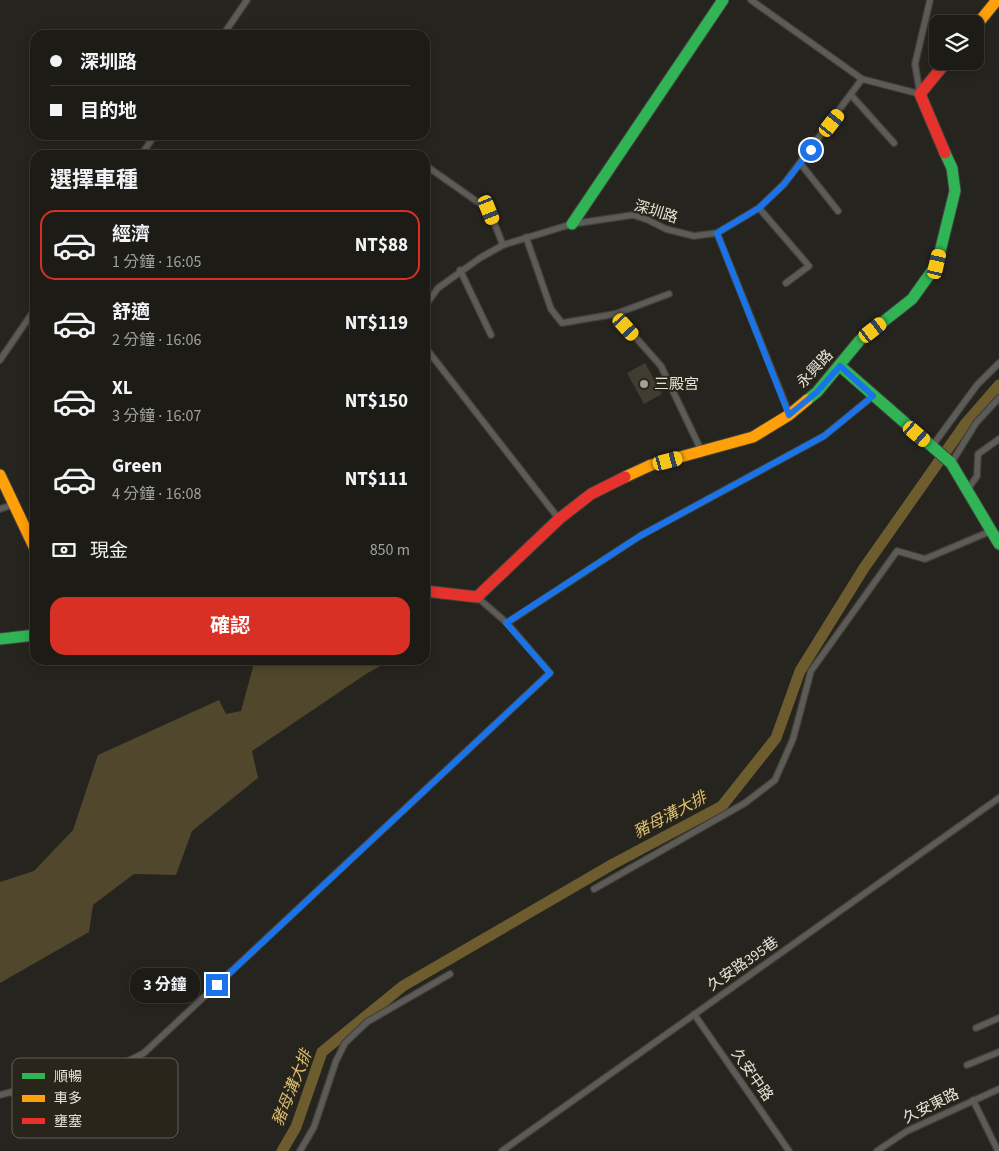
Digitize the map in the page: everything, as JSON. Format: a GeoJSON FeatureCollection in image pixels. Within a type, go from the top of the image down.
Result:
{"type":"FeatureCollection","features":[{"type":"Feature","properties":{"kind":"street"},"geometry":{"type":"LineString","coordinates":[[572,224],[723,0]]}},
{"type":"Feature","properties":{"kind":"street"},"geometry":{"type":"LineString","coordinates":[[984,16],[997,0]]}},
{"type":"Feature","properties":{"kind":"street"},"geometry":{"type":"LineString","coordinates":[[920,94],[940,70]]}},
{"type":"Feature","properties":{"kind":"street","name":"永興路"},"geometry":{"type":"LineString","coordinates":[[477,597],[559,519],[591,494],[652,465],[753,437],[789,415],[817,392],[860,340],[912,299],[937,264],[955,191],[952,168],[920,94]]}},
{"type":"Feature","properties":{"kind":"street"},"geometry":{"type":"LineString","coordinates":[[840,366],[951,463],[999,544]]}},
{"type":"Feature","properties":{"kind":"street"},"geometry":{"type":"LineString","coordinates":[[0,475],[30,538]]}},
{"type":"Feature","properties":{"kind":"street"},"geometry":{"type":"LineString","coordinates":[[430,592],[477,597]]}},
{"type":"Feature","properties":{"kind":"street"},"geometry":{"type":"LineString","coordinates":[[0,639],[30,636]]}},
{"type":"Feature","properties":{"kind":"lane"},"geometry":{"type":"LineString","coordinates":[[226,30],[247,0]]}},
{"type":"Feature","properties":{"kind":"lane"},"geometry":{"type":"LineString","coordinates":[[751,0],[862,79],[920,94],[915,64],[930,0]]}},
{"type":"Feature","properties":{"kind":"lane","name":"深圳路"},"geometry":{"type":"LineString","coordinates":[[430,299],[438,288],[460,270],[503,245],[572,224],[633,215],[675,232],[694,236],[717,233],[759,208],[784,184],[852,96],[862,79]]}},
{"type":"Feature","properties":{"kind":"lane"},"geometry":{"type":"LineString","coordinates":[[852,96],[894,143]]}},
{"type":"Feature","properties":{"kind":"lane"},"geometry":{"type":"LineString","coordinates":[[800,163],[838,211]]}},
{"type":"Feature","properties":{"kind":"lane"},"geometry":{"type":"LineString","coordinates":[[430,169],[489,210],[503,245]]}},
{"type":"Feature","properties":{"kind":"lane"},"geometry":{"type":"LineString","coordinates":[[759,208],[809,266],[786,283]]}},
{"type":"Feature","properties":{"kind":"lane"},"geometry":{"type":"LineString","coordinates":[[717,233],[789,415]]}},
{"type":"Feature","properties":{"kind":"lane"},"geometry":{"type":"LineString","coordinates":[[526,237],[551,310],[562,323],[614,314],[669,294]]}},
{"type":"Feature","properties":{"kind":"lane"},"geometry":{"type":"LineString","coordinates":[[460,270],[490,335]]}},
{"type":"Feature","properties":{"kind":"lane"},"geometry":{"type":"LineString","coordinates":[[614,314],[661,366],[702,451]]}},
{"type":"Feature","properties":{"kind":"lane"},"geometry":{"type":"LineString","coordinates":[[0,360],[30,316]]}},
{"type":"Feature","properties":{"kind":"lane"},"geometry":{"type":"LineString","coordinates":[[430,353],[559,519]]}},
{"type":"Feature","properties":{"kind":"lane"},"geometry":{"type":"LineString","coordinates":[[931,446],[977,385],[999,363]]}},
{"type":"Feature","properties":{"kind":"lane"},"geometry":{"type":"LineString","coordinates":[[506,623],[640,536],[824,436],[873,396]]}},
{"type":"Feature","properties":{"kind":"lane"},"geometry":{"type":"LineString","coordinates":[[951,463],[976,423],[999,398]]}},
{"type":"Feature","properties":{"kind":"lane"},"geometry":{"type":"LineString","coordinates":[[968,489],[977,476],[978,454],[999,439]]}},
{"type":"Feature","properties":{"kind":"lane"},"geometry":{"type":"LineString","coordinates":[[0,509],[15,504]]}},
{"type":"Feature","properties":{"kind":"lane"},"geometry":{"type":"LineString","coordinates":[[594,889],[744,803],[775,780],[793,739],[811,671],[897,551],[925,558],[992,531]]}},
{"type":"Feature","properties":{"kind":"lane"},"geometry":{"type":"LineString","coordinates":[[134,1058],[144,1053],[550,673],[506,623],[477,597]]}},
{"type":"Feature","properties":{"kind":"lane","name":"久安路395巷"},"geometry":{"type":"LineString","coordinates":[[502,1151],[999,798]]}},
{"type":"Feature","properties":{"kind":"lane"},"geometry":{"type":"LineString","coordinates":[[300,1151],[314,1127],[336,1061],[345,1043],[367,1022],[450,974]]}},
{"type":"Feature","properties":{"kind":"lane","name":"久安中路"},"geometry":{"type":"LineString","coordinates":[[694,1014],[789,1151]]}},
{"type":"Feature","properties":{"kind":"lane"},"geometry":{"type":"LineString","coordinates":[[976,1028],[999,1018]]}},
{"type":"Feature","properties":{"kind":"lane"},"geometry":{"type":"LineString","coordinates":[[967,1065],[999,1052]]}},
{"type":"Feature","properties":{"kind":"lane","name":"久安東路"},"geometry":{"type":"LineString","coordinates":[[877,1151],[907,1131],[999,1089]]}},
{"type":"Feature","properties":{"kind":"lane"},"geometry":{"type":"LineString","coordinates":[[973,1100],[998,1151]]}},
{"type":"Feature","properties":{"kind":"shaded area"},"geometry":{"type":"Polygon","coordinates":[[[254,665],[382,665],[252,751],[258,778],[192,831],[176,875],[134,874],[93,905],[89,932],[0,983],[0,882],[34,871],[73,830],[98,755],[219,700],[226,714],[241,711],[254,665]]]}},
{"type":"Feature","properties":{"kind":"building","name":"三殿宮"},"geometry":{"type":"Polygon","coordinates":[[[645,363],[662,394],[644,404],[627,373],[645,363]]]}},
{"type":"Feature","properties":{"kind":"waterway","name":"豬母溝大排"},"geometry":{"type":"LineString","coordinates":[[282,1151],[296,1127],[322,1052],[403,986],[613,864],[722,806],[776,738],[800,671],[864,568],[966,423],[999,385]]}},
{"type":"Feature","properties":{"kind":"traffic: fast"},"geometry":{"type":"LineString","coordinates":[[572,224],[723,0]]}},
{"type":"Feature","properties":{"kind":"traffic: fast"},"geometry":{"type":"LineString","coordinates":[[807,400],[817,392],[860,340],[912,299],[937,264],[955,191],[952,168],[945,153]]}},
{"type":"Feature","properties":{"kind":"traffic: fast"},"geometry":{"type":"LineString","coordinates":[[840,366],[951,463],[999,544]]}},
{"type":"Feature","properties":{"kind":"traffic: fast"},"geometry":{"type":"LineString","coordinates":[[0,639],[30,636]]}},
{"type":"Feature","properties":{"kind":"traffic: slow"},"geometry":{"type":"LineString","coordinates":[[984,16],[997,0]]}},
{"type":"Feature","properties":{"kind":"traffic: slow"},"geometry":{"type":"LineString","coordinates":[[625,477],[651,465],[753,437],[789,415],[807,400]]}},
{"type":"Feature","properties":{"kind":"traffic: slow"},"geometry":{"type":"LineString","coordinates":[[0,475],[30,538]]}},
{"type":"Feature","properties":{"kind":"traffic: jam"},"geometry":{"type":"LineString","coordinates":[[940,70],[920,94],[945,153]]}},
{"type":"Feature","properties":{"kind":"traffic: jam"},"geometry":{"type":"LineString","coordinates":[[430,592],[477,597],[559,519],[591,494],[625,477]]}},
{"type":"Feature","properties":{"kind":"place","name":"三殿宮"},"geometry":{"type":"Point","coordinates":[644,384]}},
{"type":"Feature","properties":{"kind":"route"},"geometry":{"type":"LineString","coordinates":[[217,985],[550,673],[506,623],[640,536],[824,436],[873,396],[840,366],[817,392],[789,415],[717,233],[759,208],[784,184],[811,150]]}}]}
